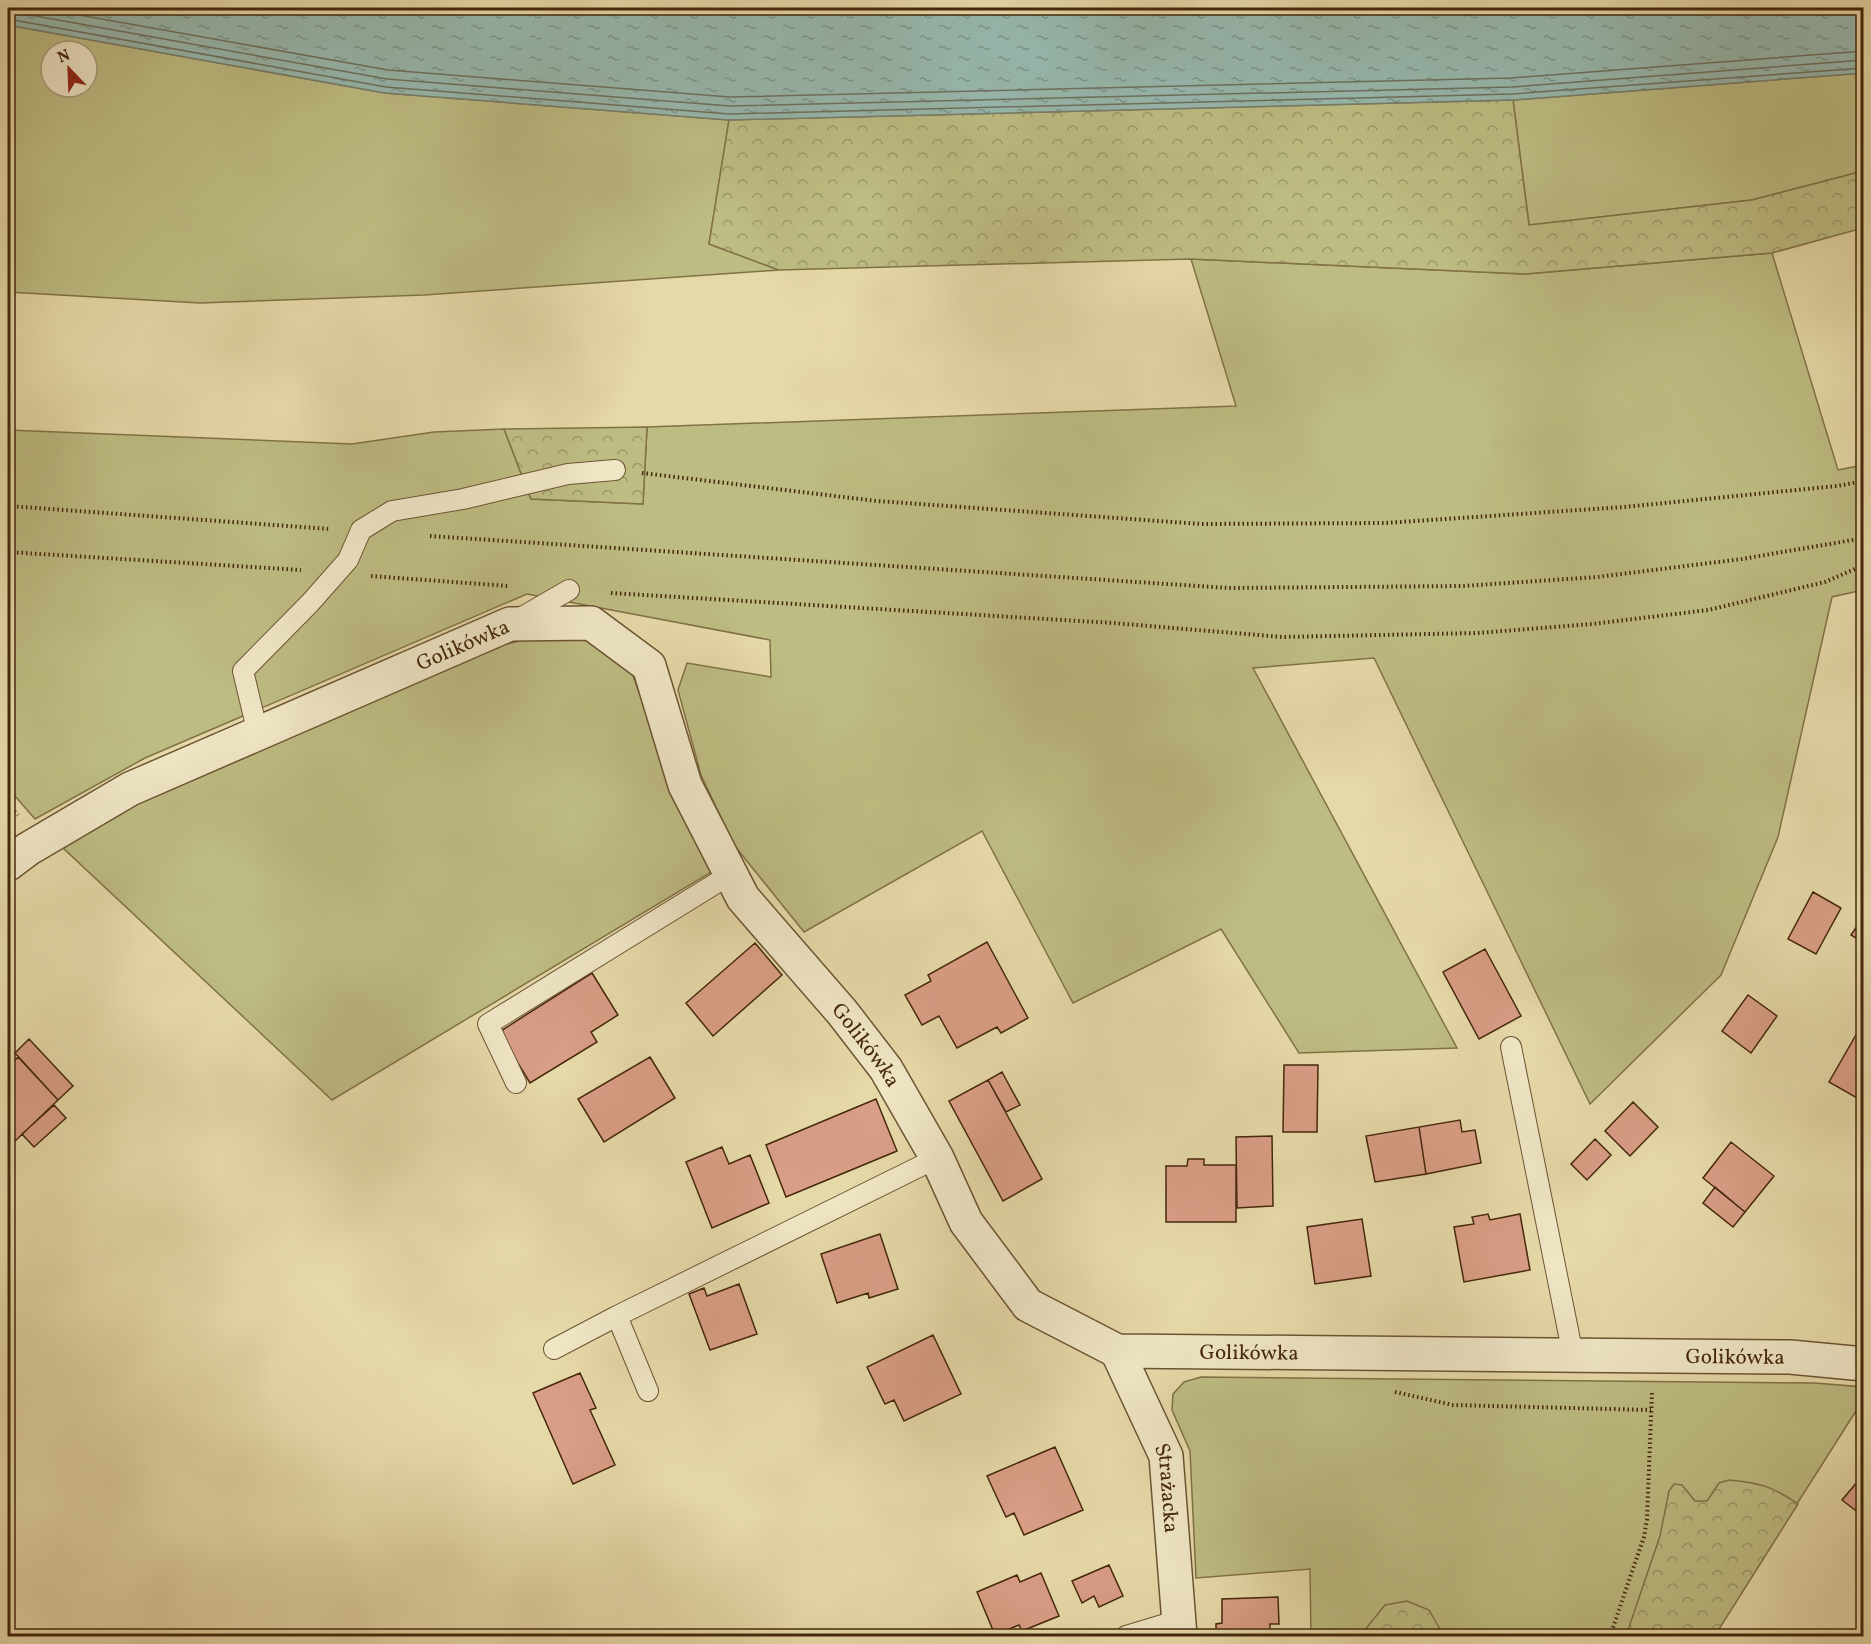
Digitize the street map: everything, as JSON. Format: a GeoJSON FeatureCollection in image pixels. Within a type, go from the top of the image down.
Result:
{"type":"FeatureCollection","features":[{"type":"Feature","properties":{"kind":"street","name":"Golikówka"},"geometry":{"type":"LineString","coordinates":[[8,864],[28,849],[130,789],[510,624],[591,623],[649,666],[685,785],[743,898],[842,1012],[886,1069],[937,1158],[966,1222],[1028,1305],[1118,1351],[1790,1357],[1863,1364]]}},
{"type":"Feature","properties":{"kind":"street","name":"Strażacka"},"geometry":{"type":"LineString","coordinates":[[1118,1351],[1166,1456],[1179,1628]]}},
{"type":"Feature","properties":{"kind":"lane"},"geometry":{"type":"LineString","coordinates":[[258,734],[243,671],[310,603],[348,560],[361,530],[392,511],[463,499],[568,474],[615,470]]}},
{"type":"Feature","properties":{"kind":"lane"},"geometry":{"type":"LineString","coordinates":[[510,624],[569,590]]}},
{"type":"Feature","properties":{"kind":"lane"},"geometry":{"type":"LineString","coordinates":[[516,1083],[488,1024],[731,874]]}},
{"type":"Feature","properties":{"kind":"lane"},"geometry":{"type":"LineString","coordinates":[[1511,1047],[1573,1355]]}},
{"type":"Feature","properties":{"kind":"lane"},"geometry":{"type":"LineString","coordinates":[[554,1349],[937,1158]]}},
{"type":"Feature","properties":{"kind":"lane"},"geometry":{"type":"LineString","coordinates":[[617,1316],[648,1391]]}},
{"type":"Feature","properties":{"kind":"lane"},"geometry":{"type":"LineString","coordinates":[[1126,1636],[1179,1628]]}},
{"type":"Feature","properties":{"kind":"path"},"geometry":{"type":"LineString","coordinates":[[615,470],[877,501],[1201,524],[1397,522],[1624,507],[1837,486],[1863,481]]}},
{"type":"Feature","properties":{"kind":"path"},"geometry":{"type":"LineString","coordinates":[[8,506],[361,530]]}},
{"type":"Feature","properties":{"kind":"path"},"geometry":{"type":"LineString","coordinates":[[428,536],[1229,588],[1462,586],[1597,577],[1742,559],[1863,538]]}},
{"type":"Feature","properties":{"kind":"path"},"geometry":{"type":"LineString","coordinates":[[8,552],[239,565],[569,590],[1113,623],[1282,637],[1478,633],[1592,624],[1708,610],[1825,582],[1863,565]]}},
{"type":"Feature","properties":{"kind":"path"},"geometry":{"type":"LineString","coordinates":[[1356,1353],[1356,1365],[1362,1376],[1373,1386],[1453,1405],[1651,1410],[1647,1519],[1644,1537],[1610,1636]]}},
{"type":"Feature","properties":{"kind":"green space"},"geometry":{"type":"Polygon","coordinates":[[[8,25],[86,39],[39,39],[39,99],[99,99],[99,41],[385,93],[729,120],[709,244],[779,270],[424,295],[200,303],[8,292],[8,25]]]}},
{"type":"Feature","properties":{"kind":"green space"},"geometry":{"type":"Polygon","coordinates":[[[1863,73],[1863,171],[1752,200],[1529,225],[1513,100],[1863,73]]]}},
{"type":"Feature","properties":{"kind":"green space"},"geometry":{"type":"Polygon","coordinates":[[[1513,100],[1529,225],[1752,200],[1863,171],[1863,228],[1772,253],[1525,274],[1191,259],[779,270],[709,244],[729,120],[1513,100]]]}},
{"type":"Feature","properties":{"kind":"green space"},"geometry":{"type":"Polygon","coordinates":[[[1772,253],[1838,470],[1863,465],[1863,590],[1832,597],[1778,837],[1721,975],[1590,1104],[1374,658],[1253,668],[1457,1048],[1299,1053],[1221,929],[1073,1003],[982,831],[804,932],[734,845],[701,775],[678,690],[687,663],[771,677],[770,640],[527,594],[145,758],[35,819],[8,788],[8,430],[352,444],[434,432],[504,429],[531,499],[643,504],[647,427],[1236,406],[1191,259],[1525,274],[1772,253]]]}},
{"type":"Feature","properties":{"kind":"green space"},"geometry":{"type":"Polygon","coordinates":[[[647,427],[643,504],[531,499],[504,429],[647,427]]]}},
{"type":"Feature","properties":{"kind":"green space"},"geometry":{"type":"Polygon","coordinates":[[[536,637],[579,638],[614,652],[632,673],[668,771],[718,868],[332,1100],[62,847],[135,802],[494,647],[536,637]]]}},
{"type":"Feature","properties":{"kind":"green space"},"geometry":{"type":"Polygon","coordinates":[[[1201,1377],[1815,1383],[1864,1387],[1863,1400],[1713,1636],[1311,1636],[1310,1569],[1196,1578],[1190,1451],[1172,1410],[1173,1394],[1184,1382],[1201,1377]]]}},
{"type":"Feature","properties":{"kind":"green space"},"geometry":{"type":"Polygon","coordinates":[[[1729,1480],[1765,1486],[1798,1504],[1719,1629],[1727,1636],[1626,1636],[1660,1536],[1669,1491],[1674,1484],[1682,1485],[1695,1501],[1707,1501],[1719,1483],[1729,1480]]]}},
{"type":"Feature","properties":{"kind":"green space"},"geometry":{"type":"Polygon","coordinates":[[[1407,1601],[1429,1610],[1444,1636],[1360,1636],[1385,1605],[1407,1601]]]}},
{"type":"Feature","properties":{"kind":"water"},"geometry":{"type":"Polygon","coordinates":[[[8,8],[1863,8],[1864,73],[1513,100],[729,120],[385,93],[99,41],[99,39],[86,39],[8,25],[8,8]]]}},
{"type":"Feature","properties":{"kind":"building"},"geometry":{"type":"Polygon","coordinates":[[[1813,892],[1841,908],[1816,954],[1788,939],[1813,892]]]}},
{"type":"Feature","properties":{"kind":"building"},"geometry":{"type":"Polygon","coordinates":[[[1864,916],[1864,943],[1851,935],[1864,916]]]}},
{"type":"Feature","properties":{"kind":"building"},"geometry":{"type":"Polygon","coordinates":[[[987,942],[1028,1018],[1001,1033],[997,1027],[957,1048],[939,1016],[922,1025],[905,995],[931,981],[928,975],[987,942]]]}},
{"type":"Feature","properties":{"kind":"building"},"geometry":{"type":"Polygon","coordinates":[[[755,943],[782,975],[713,1036],[686,1003],[755,943]]]}},
{"type":"Feature","properties":{"kind":"building"},"geometry":{"type":"Polygon","coordinates":[[[1485,949],[1521,1016],[1479,1039],[1443,972],[1485,949]]]}},
{"type":"Feature","properties":{"kind":"building"},"geometry":{"type":"Polygon","coordinates":[[[592,973],[618,1015],[591,1032],[597,1042],[530,1083],[499,1032],[592,973]]]}},
{"type":"Feature","properties":{"kind":"building"},"geometry":{"type":"Polygon","coordinates":[[[1748,995],[1777,1016],[1751,1053],[1722,1031],[1748,995]]]}},
{"type":"Feature","properties":{"kind":"building"},"geometry":{"type":"Polygon","coordinates":[[[1864,1021],[1864,1102],[1829,1082],[1864,1021]]]}},
{"type":"Feature","properties":{"kind":"building"},"geometry":{"type":"Polygon","coordinates":[[[29,1039],[73,1086],[58,1100],[15,1053],[29,1039]]]}},
{"type":"Feature","properties":{"kind":"building"},"geometry":{"type":"Polygon","coordinates":[[[18,1057],[58,1100],[12,1144],[8,1139],[8,1067],[18,1057]]]}},
{"type":"Feature","properties":{"kind":"building"},"geometry":{"type":"Polygon","coordinates":[[[650,1057],[675,1098],[604,1142],[578,1099],[650,1057]]]}},
{"type":"Feature","properties":{"kind":"building"},"geometry":{"type":"Polygon","coordinates":[[[1284,1065],[1318,1065],[1317,1132],[1283,1132],[1284,1065]]]}},
{"type":"Feature","properties":{"kind":"building"},"geometry":{"type":"Polygon","coordinates":[[[1002,1072],[1020,1105],[1006,1112],[988,1080],[1002,1072]]]}},
{"type":"Feature","properties":{"kind":"building"},"geometry":{"type":"Polygon","coordinates":[[[988,1080],[1042,1179],[1003,1201],[949,1101],[988,1080]]]}},
{"type":"Feature","properties":{"kind":"building"},"geometry":{"type":"Polygon","coordinates":[[[876,1099],[897,1151],[786,1197],[766,1145],[876,1099]]]}},
{"type":"Feature","properties":{"kind":"building"},"geometry":{"type":"Polygon","coordinates":[[[1633,1102],[1658,1127],[1630,1156],[1605,1131],[1633,1102]]]}},
{"type":"Feature","properties":{"kind":"building"},"geometry":{"type":"Polygon","coordinates":[[[54,1105],[66,1118],[34,1147],[22,1134],[54,1105]]]}},
{"type":"Feature","properties":{"kind":"building"},"geometry":{"type":"Polygon","coordinates":[[[1460,1120],[1462,1132],[1475,1130],[1481,1163],[1426,1174],[1419,1127],[1460,1120]]]}},
{"type":"Feature","properties":{"kind":"building"},"geometry":{"type":"Polygon","coordinates":[[[1419,1127],[1426,1174],[1375,1182],[1366,1136],[1419,1127]]]}},
{"type":"Feature","properties":{"kind":"building"},"geometry":{"type":"Polygon","coordinates":[[[1272,1136],[1273,1206],[1237,1208],[1236,1137],[1272,1136]]]}},
{"type":"Feature","properties":{"kind":"building"},"geometry":{"type":"Polygon","coordinates":[[[1595,1139],[1611,1155],[1587,1180],[1571,1164],[1595,1139]]]}},
{"type":"Feature","properties":{"kind":"building"},"geometry":{"type":"Polygon","coordinates":[[[1731,1142],[1774,1176],[1745,1212],[1703,1178],[1731,1142]]]}},
{"type":"Feature","properties":{"kind":"building"},"geometry":{"type":"Polygon","coordinates":[[[722,1147],[729,1164],[750,1155],[769,1203],[712,1228],[686,1162],[722,1147]]]}},
{"type":"Feature","properties":{"kind":"building"},"geometry":{"type":"Polygon","coordinates":[[[1188,1159],[1204,1159],[1204,1165],[1236,1165],[1236,1222],[1166,1222],[1166,1166],[1187,1166],[1188,1159]]]}},
{"type":"Feature","properties":{"kind":"building"},"geometry":{"type":"Polygon","coordinates":[[[1715,1187],[1745,1212],[1733,1227],[1703,1203],[1715,1187]]]}},
{"type":"Feature","properties":{"kind":"building"},"geometry":{"type":"Polygon","coordinates":[[[1488,1214],[1490,1220],[1520,1214],[1530,1270],[1464,1282],[1454,1227],[1474,1224],[1472,1217],[1488,1214]]]}},
{"type":"Feature","properties":{"kind":"building"},"geometry":{"type":"Polygon","coordinates":[[[1362,1219],[1371,1276],[1315,1284],[1307,1227],[1362,1219]]]}},
{"type":"Feature","properties":{"kind":"building"},"geometry":{"type":"Polygon","coordinates":[[[880,1234],[898,1289],[869,1298],[868,1293],[837,1303],[821,1254],[880,1234]]]}},
{"type":"Feature","properties":{"kind":"building"},"geometry":{"type":"Polygon","coordinates":[[[739,1284],[757,1334],[710,1350],[689,1294],[704,1288],[707,1296],[739,1284]]]}},
{"type":"Feature","properties":{"kind":"building"},"geometry":{"type":"Polygon","coordinates":[[[933,1335],[961,1394],[904,1421],[894,1400],[885,1404],[867,1367],[933,1335]]]}},
{"type":"Feature","properties":{"kind":"building"},"geometry":{"type":"Polygon","coordinates":[[[580,1373],[596,1408],[590,1410],[615,1465],[573,1484],[533,1393],[580,1373]]]}},
{"type":"Feature","properties":{"kind":"building"},"geometry":{"type":"Polygon","coordinates":[[[1055,1447],[1083,1510],[1024,1535],[1014,1513],[1006,1517],[987,1476],[1055,1447]]]}},
{"type":"Feature","properties":{"kind":"building"},"geometry":{"type":"Polygon","coordinates":[[[1864,1474],[1864,1517],[1842,1500],[1864,1474]]]}},
{"type":"Feature","properties":{"kind":"building"},"geometry":{"type":"Polygon","coordinates":[[[1109,1565],[1123,1596],[1099,1607],[1094,1596],[1082,1603],[1072,1581],[1109,1565]]]}},
{"type":"Feature","properties":{"kind":"building"},"geometry":{"type":"Polygon","coordinates":[[[1041,1573],[1059,1616],[1022,1631],[1019,1625],[995,1635],[977,1592],[1017,1575],[1020,1582],[1041,1573]]]}},
{"type":"Feature","properties":{"kind":"building"},"geometry":{"type":"Polygon","coordinates":[[[1278,1597],[1279,1624],[1270,1624],[1270,1636],[1216,1636],[1216,1624],[1222,1623],[1222,1599],[1278,1597]]]}}]}
